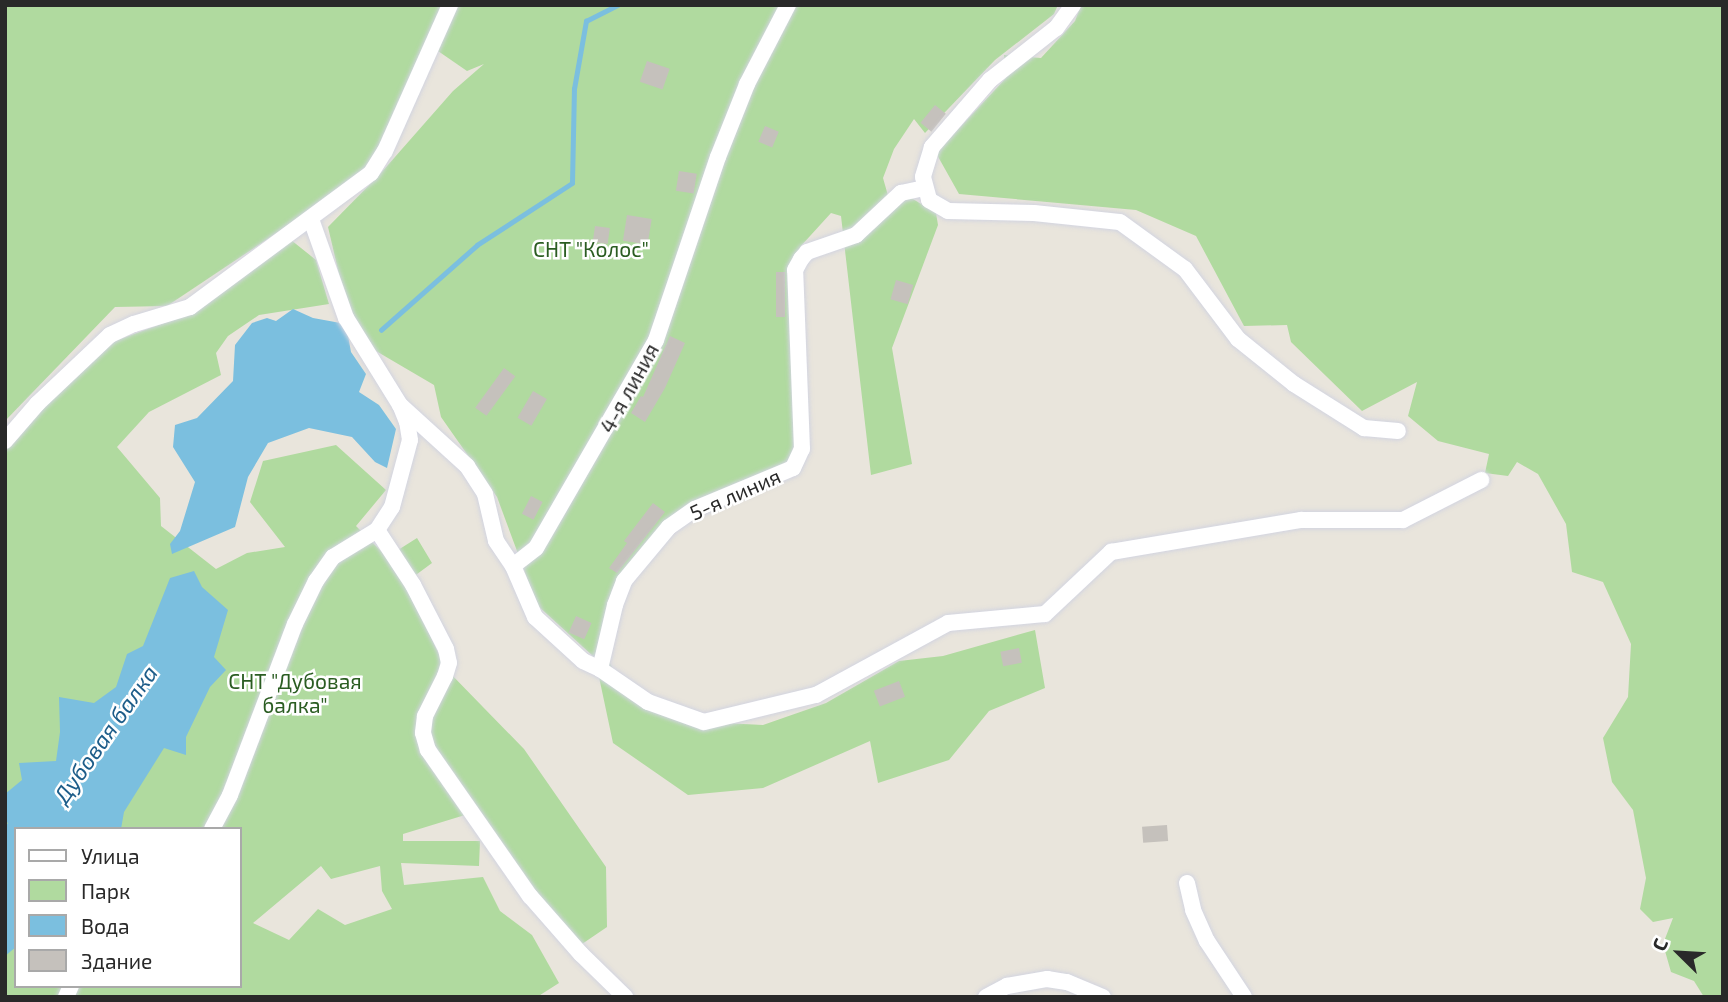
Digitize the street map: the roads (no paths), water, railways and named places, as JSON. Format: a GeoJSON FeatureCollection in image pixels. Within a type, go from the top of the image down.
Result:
{"type":"FeatureCollection","features":[{"type":"Feature","properties":{"kind":"street"},"geometry":{"type":"LineString","coordinates":[[5,441],[37,404],[110,335],[134,324],[190,307],[371,173],[385,151],[450,5]]}},
{"type":"Feature","properties":{"kind":"street","name":"4-я линия"},"geometry":{"type":"LineString","coordinates":[[513,565],[536,548],[656,340],[718,158],[747,84],[788,5]]}},
{"type":"Feature","properties":{"kind":"street"},"geometry":{"type":"LineString","coordinates":[[1073,5],[1056,28],[990,80],[932,147],[923,177],[929,200],[948,211],[1034,214],[1120,222],[1185,269],[1238,339],[1294,384],[1364,428],[1398,430]]}},
{"type":"Feature","properties":{"kind":"street","name":"5-я линия"},"geometry":{"type":"LineString","coordinates":[[600,669],[615,605],[624,581],[669,527],[695,509],[793,468],[802,449],[795,270],[801,259],[807,252],[856,235],[901,193],[920,189]]}},
{"type":"Feature","properties":{"kind":"street"},"geometry":{"type":"LineString","coordinates":[[311,219],[346,318],[400,405],[467,466],[485,494],[496,541],[513,565],[535,617],[583,662],[600,669],[648,702],[704,722],[816,695],[948,623],[1045,614],[1111,552],[1301,520],[1403,520],[1481,480]]}},
{"type":"Feature","properties":{"kind":"street"},"geometry":{"type":"LineString","coordinates":[[213,827],[230,795],[295,624],[316,581],[333,557],[377,530],[392,507],[410,440],[400,405]]}},
{"type":"Feature","properties":{"kind":"street"},"geometry":{"type":"LineString","coordinates":[[377,530],[413,585],[446,649],[449,663],[445,676],[425,716],[423,733],[428,750],[530,896],[581,954],[625,997]]}},
{"type":"Feature","properties":{"kind":"street"},"geometry":{"type":"LineString","coordinates":[[1187,883],[1193,910],[1207,941],[1244,997]]}},
{"type":"Feature","properties":{"kind":"street"},"geometry":{"type":"LineString","coordinates":[[986,997],[1007,986],[1047,979],[1067,982],[1103,997]]}},
{"type":"Feature","properties":{"kind":"water"},"geometry":{"type":"Polygon","coordinates":[[[293,309],[313,318],[346,324],[351,352],[366,374],[359,392],[379,405],[396,429],[387,468],[375,462],[352,437],[309,428],[268,443],[248,477],[235,527],[172,554],[170,544],[180,531],[195,482],[173,447],[175,425],[197,418],[233,381],[235,345],[252,323],[267,318],[276,321],[293,309]]]}},
{"type":"Feature","properties":{"kind":"water"},"geometry":{"type":"Polygon","coordinates":[[[194,571],[202,587],[228,610],[214,657],[226,670],[210,687],[186,737],[186,755],[164,748],[124,812],[121,827],[14,827],[14,949],[5,956],[5,827],[8,823],[5,821],[5,794],[22,780],[19,763],[56,761],[60,732],[59,697],[94,703],[116,687],[127,654],[143,646],[170,578],[194,571]]]}},
{"type":"Feature","properties":{"kind":"waterway","name":"Дубовая балка"},"geometry":{"type":"LineString","coordinates":[[381,330],[477,245],[572,183],[574,89],[586,21],[618,5]]}},
{"type":"Feature","properties":{"kind":"park label","name":"СНТ \"Колос\""},"geometry":{"type":"Point","coordinates":[591,249]}},
{"type":"Feature","properties":{"kind":"park label","name":"СНТ \"Дубовая балка\""},"geometry":{"type":"Point","coordinates":[295,693]}}]}
